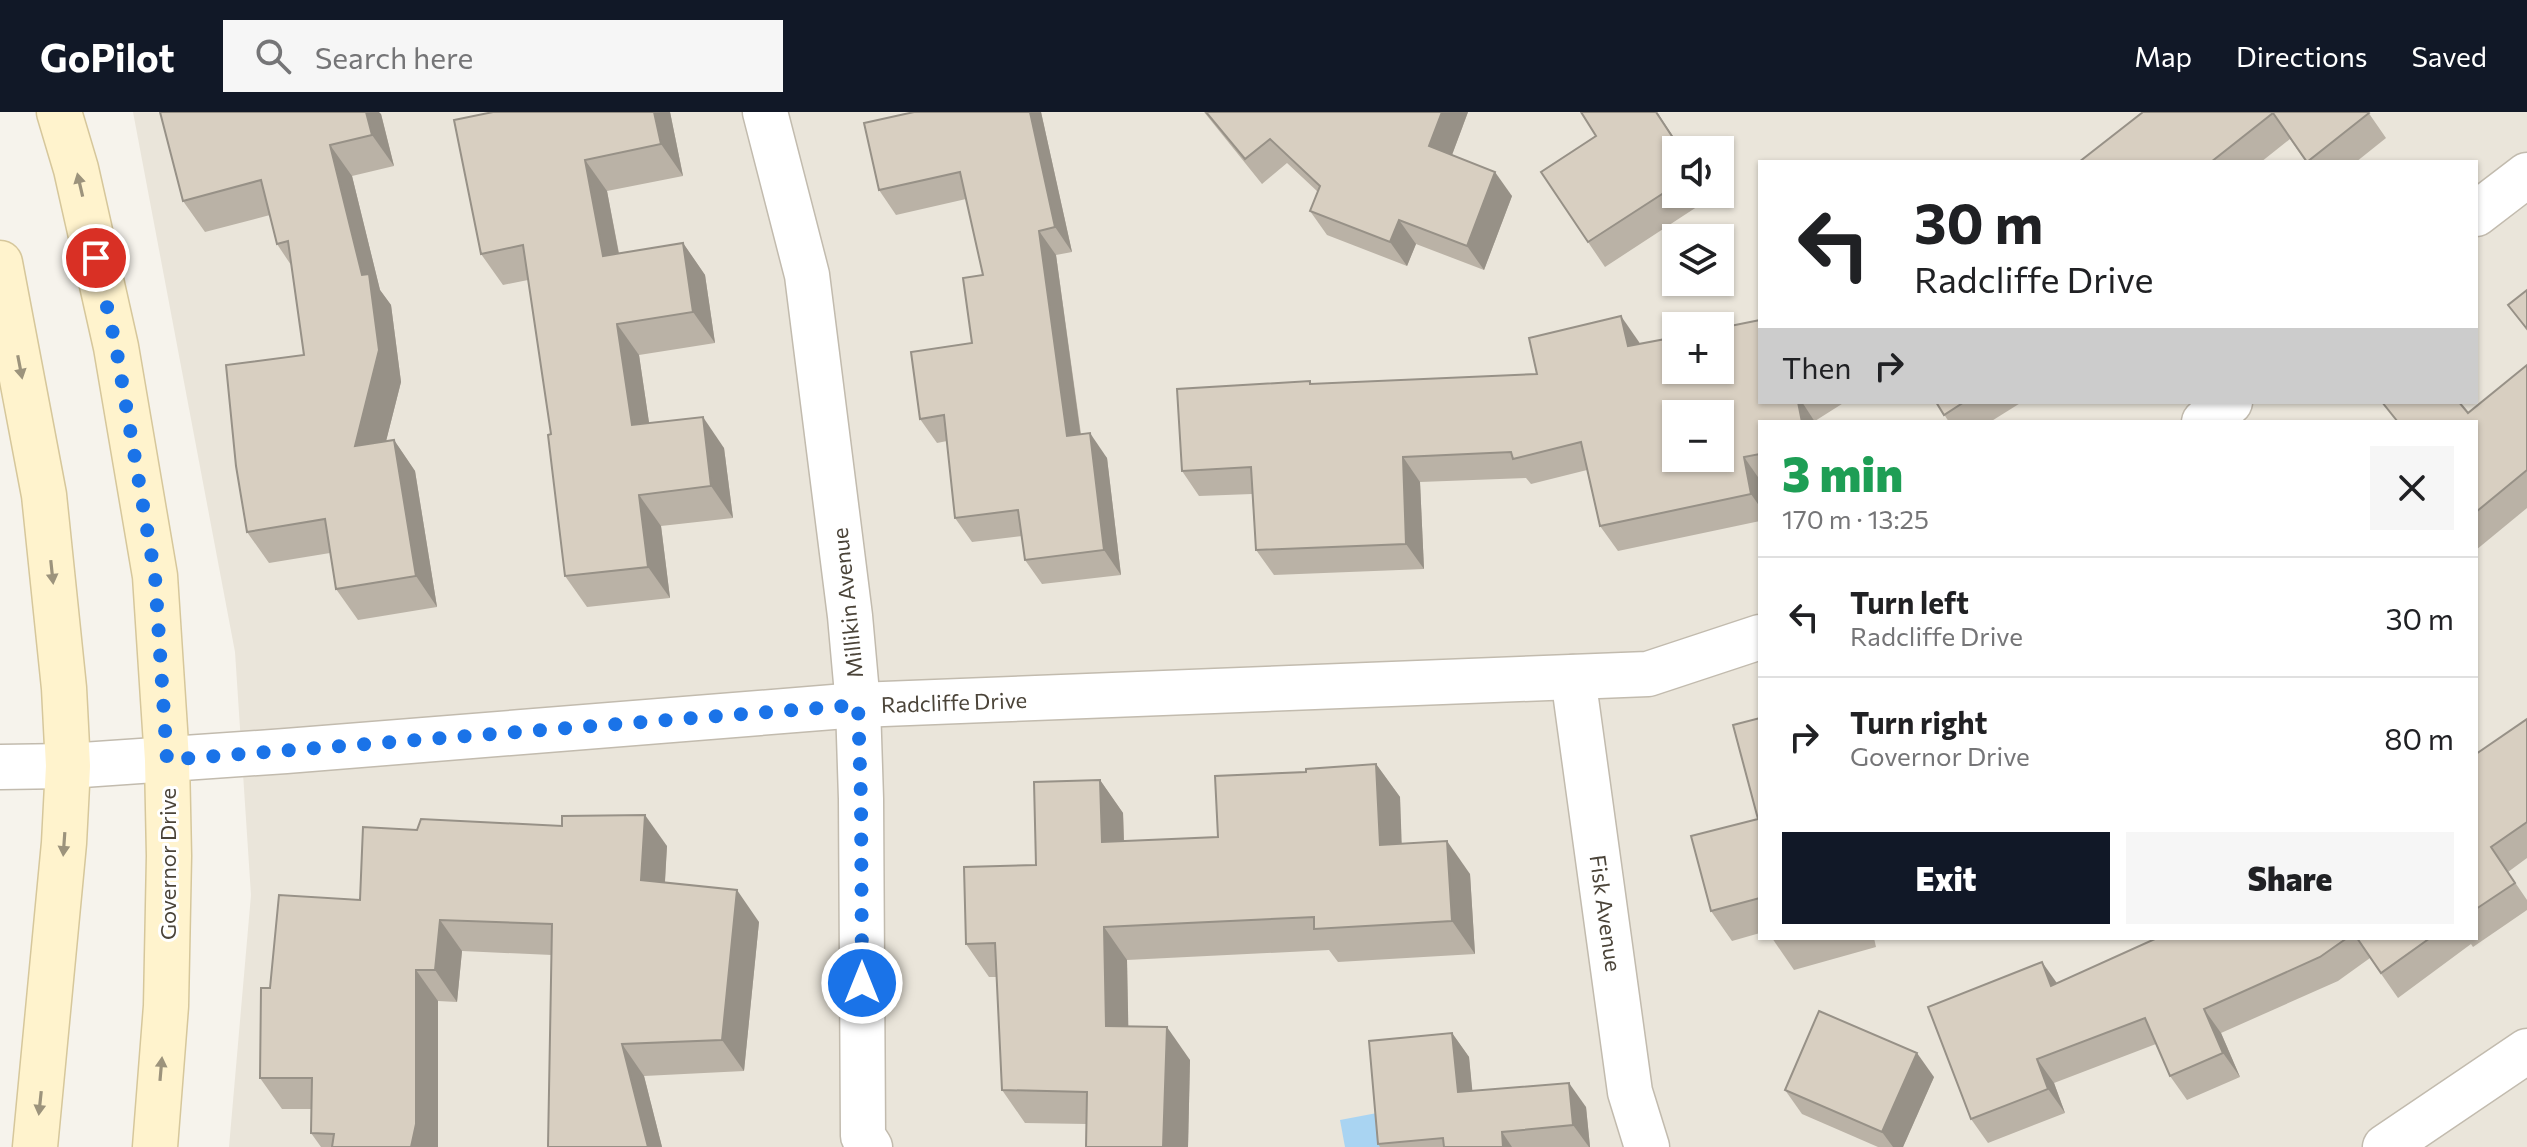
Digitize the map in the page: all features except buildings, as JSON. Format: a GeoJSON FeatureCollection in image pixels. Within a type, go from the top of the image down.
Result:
{"type":"FeatureCollection","features":[{"type":"Feature","properties":{"kind":"main road","name":"Governor Drive"},"geometry":{"type":"LineString","coordinates":[[59,112],[76,169],[116,347],[155,576],[167,760],[169,856],[166,1006],[155,1147]]}},
{"type":"Feature","properties":{"kind":"main road"},"geometry":{"type":"LineString","coordinates":[[0,263],[44,495],[63,674],[68,766],[63,858],[35,1147]]}},
{"type":"Feature","properties":{"kind":"street","name":"Millikin Avenue"},"geometry":{"type":"LineString","coordinates":[[765,112],[807,275],[850,616],[858,705],[862,814],[863,1136],[870,1147]]}},
{"type":"Feature","properties":{"kind":"street"},"geometry":{"type":"LineString","coordinates":[[2478,212],[2527,175]]}},
{"type":"Feature","properties":{"kind":"street"},"geometry":{"type":"LineString","coordinates":[[2207,420],[2227,404]]}},
{"type":"Feature","properties":{"kind":"street","name":"Radcliffe Drive"},"geometry":{"type":"LineString","coordinates":[[0,767],[167,760],[858,705],[1648,674],[1758,638]]}},
{"type":"Feature","properties":{"kind":"street","name":"Fisk Avenue"},"geometry":{"type":"LineString","coordinates":[[1573,677],[1630,1092],[1647,1147]]}},
{"type":"Feature","properties":{"kind":"street"},"geometry":{"type":"LineString","coordinates":[[2385,1147],[2527,1051]]}},
{"type":"Feature","properties":{"kind":"shaded area"},"geometry":{"type":"Polygon","coordinates":[[[133,112],[2527,112],[2527,1147],[229,1147],[251,895],[235,652],[133,112]]]}},
{"type":"Feature","properties":{"kind":"water"},"geometry":{"type":"Polygon","coordinates":[[[1377,1113],[1383,1147],[1345,1147],[1340,1120],[1377,1113]]]}},
{"type":"Feature","properties":{"kind":"route"},"geometry":{"type":"LineString","coordinates":[[96,258],[116,347],[155,576],[167,760],[858,705],[862,983]]}}]}
